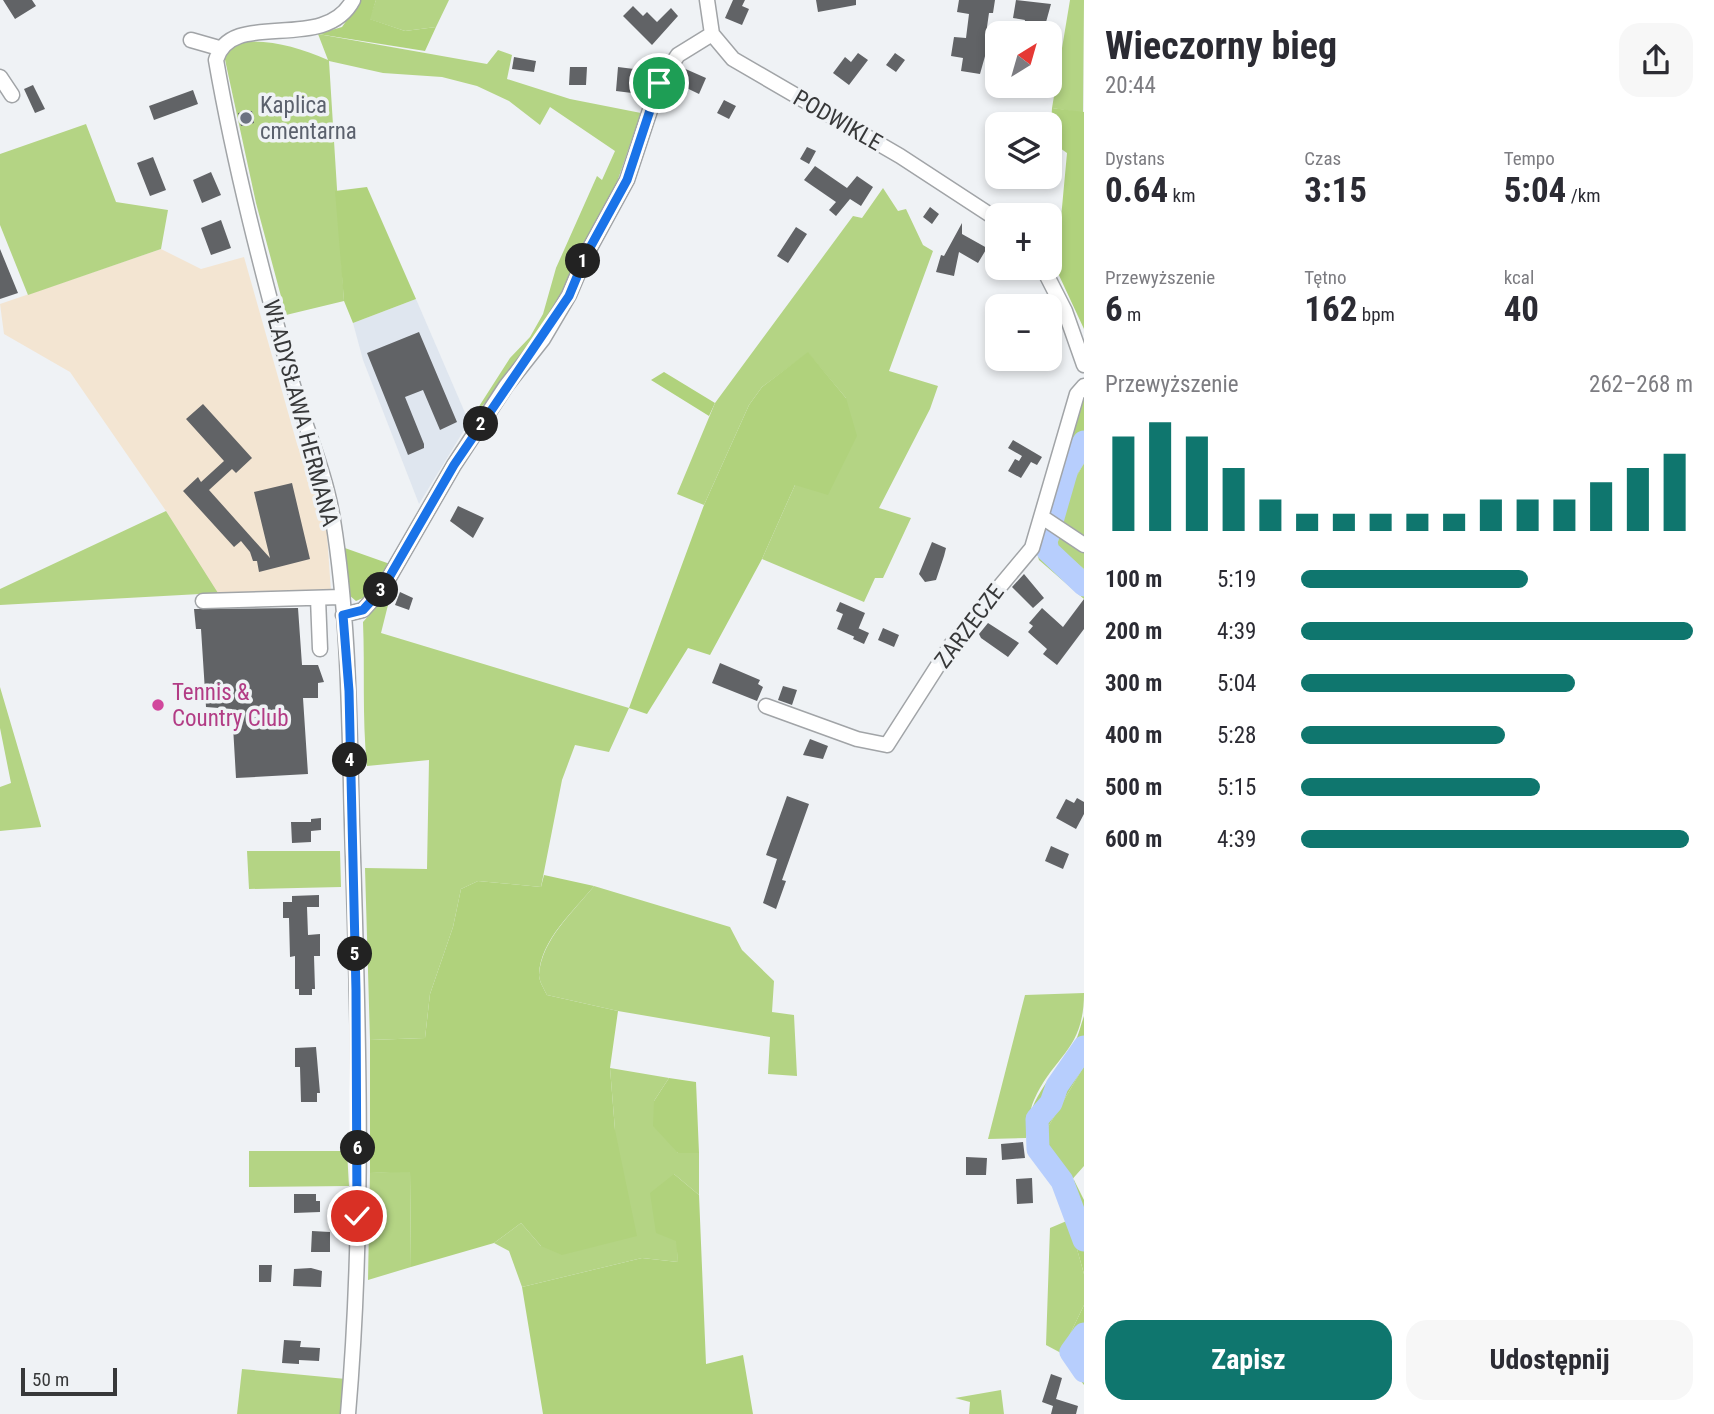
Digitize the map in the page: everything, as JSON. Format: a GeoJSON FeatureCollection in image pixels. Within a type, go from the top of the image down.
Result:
{"type":"FeatureCollection","features":[{"type":"Feature","properties":{"kind":"street"},"geometry":{"type":"LineString","coordinates":[[191,40],[219,48],[232,37],[301,30],[331,23],[353,0]]}},
{"type":"Feature","properties":{"kind":"street"},"geometry":{"type":"LineString","coordinates":[[343,615],[363,610],[383,588],[454,465],[506,386],[543,339],[569,296],[586,255],[627,180],[659,83],[678,55],[712,34],[707,0]]}},
{"type":"Feature","properties":{"kind":"street","name":"PODWIKLE"},"geometry":{"type":"LineString","coordinates":[[712,34],[733,59],[900,156],[985,212]]}},
{"type":"Feature","properties":{"kind":"street","name":"WŁADYSŁAWA HERMANA"},"geometry":{"type":"LineString","coordinates":[[219,48],[216,60],[244,197],[299,406],[332,516],[343,615],[349,707],[358,1114],[356,1279],[348,1414]]}},
{"type":"Feature","properties":{"kind":"street"},"geometry":{"type":"LineString","coordinates":[[0,77],[12,95]]}},
{"type":"Feature","properties":{"kind":"street"},"geometry":{"type":"LineString","coordinates":[[1049,280],[1065,311],[1084,365]]}},
{"type":"Feature","properties":{"kind":"street","name":"ZARZECZE"},"geometry":{"type":"LineString","coordinates":[[766,706],[858,739],[887,745],[951,645],[1032,548],[1077,394],[1084,386]]}},
{"type":"Feature","properties":{"kind":"street"},"geometry":{"type":"LineString","coordinates":[[1043,517],[1084,545]]}},
{"type":"Feature","properties":{"kind":"street"},"geometry":{"type":"LineString","coordinates":[[203,601],[341,597]]}},
{"type":"Feature","properties":{"kind":"street"},"geometry":{"type":"LineString","coordinates":[[318,598],[320,649]]}},
{"type":"Feature","properties":{"kind":"shaded area"},"geometry":{"type":"Polygon","coordinates":[[[161,249],[201,269],[244,257],[297,444],[326,519],[331,592],[219,598],[166,511],[70,372],[4,334],[0,304],[161,249]]]}},
{"type":"Feature","properties":{"kind":"shaded area"},"geometry":{"type":"Polygon","coordinates":[[[416,299],[469,422],[419,504],[363,360],[353,323],[416,299]]]}},
{"type":"Feature","properties":{"kind":"green space"},"geometry":{"type":"Polygon","coordinates":[[[361,0],[376,0],[370,19],[405,31],[436,27],[425,51],[318,34],[342,27],[361,0]]]}},
{"type":"Feature","properties":{"kind":"green space"},"geometry":{"type":"Polygon","coordinates":[[[376,0],[449,0],[436,27],[405,31],[369,19],[376,0]]]}},
{"type":"Feature","properties":{"kind":"green space"},"geometry":{"type":"Polygon","coordinates":[[[1070,0],[1084,0],[1083,113],[1052,108],[1054,98],[1062,98],[1062,48],[1070,0]]]}},
{"type":"Feature","properties":{"kind":"green space"},"geometry":{"type":"Polygon","coordinates":[[[318,34],[487,64],[498,50],[512,55],[507,79],[570,99],[641,113],[615,188],[537,340],[469,422],[510,358],[530,337],[543,314],[556,268],[597,176],[602,180],[615,151],[550,107],[540,125],[509,101],[477,86],[442,77],[383,73],[329,61],[344,301],[286,315],[256,203],[224,55],[231,43],[269,42],[328,60],[318,34]]]}},
{"type":"Feature","properties":{"kind":"green space"},"geometry":{"type":"Polygon","coordinates":[[[1052,108],[1084,112],[1084,329],[1061,280],[1062,207],[1067,153],[1062,149],[1062,112],[1052,112],[1052,108]]]}},
{"type":"Feature","properties":{"kind":"green space"},"geometry":{"type":"Polygon","coordinates":[[[86,124],[116,202],[168,210],[161,249],[28,295],[0,225],[0,154],[86,124]]]}},
{"type":"Feature","properties":{"kind":"green space"},"geometry":{"type":"Polygon","coordinates":[[[367,187],[416,299],[353,323],[344,301],[335,191],[367,187]]]}},
{"type":"Feature","properties":{"kind":"green space"},"geometry":{"type":"Polygon","coordinates":[[[883,188],[898,211],[906,209],[923,245],[933,251],[889,371],[938,386],[930,409],[879,508],[911,518],[883,578],[875,578],[864,602],[762,559],[795,485],[846,398],[808,353],[762,387],[749,405],[704,505],[677,494],[715,403],[853,216],[862,218],[883,188]]]}},
{"type":"Feature","properties":{"kind":"green space"},"geometry":{"type":"Polygon","coordinates":[[[808,352],[846,398],[857,436],[828,495],[795,485],[762,559],[710,655],[688,648],[647,714],[629,708],[704,505],[749,405],[762,387],[808,352]]]}},
{"type":"Feature","properties":{"kind":"green space"},"geometry":{"type":"Polygon","coordinates":[[[664,372],[715,403],[709,416],[651,380],[664,372]]]}},
{"type":"Feature","properties":{"kind":"green space"},"geometry":{"type":"Polygon","coordinates":[[[1084,396],[1084,463],[1069,490],[1057,546],[1084,569],[1084,599],[1039,560],[1036,550],[1080,398],[1084,396]]]}},
{"type":"Feature","properties":{"kind":"green space"},"geometry":{"type":"Polygon","coordinates":[[[1084,463],[1084,569],[1057,546],[1069,490],[1084,463]]]}},
{"type":"Feature","properties":{"kind":"green space"},"geometry":{"type":"Polygon","coordinates":[[[166,511],[218,593],[0,605],[0,589],[166,511]]]}},
{"type":"Feature","properties":{"kind":"green space"},"geometry":{"type":"Polygon","coordinates":[[[342,547],[390,564],[363,598],[356,601],[349,595],[342,547]]]}},
{"type":"Feature","properties":{"kind":"green space"},"geometry":{"type":"Polygon","coordinates":[[[392,589],[381,633],[629,708],[609,752],[575,745],[562,780],[541,887],[478,881],[461,889],[453,927],[430,994],[425,1038],[370,1040],[365,868],[427,869],[429,760],[367,766],[363,622],[392,589]]]}},
{"type":"Feature","properties":{"kind":"green space"},"geometry":{"type":"Polygon","coordinates":[[[0,687],[41,827],[0,831],[0,787],[11,783],[0,728],[0,687]]]}},
{"type":"Feature","properties":{"kind":"green space"},"geometry":{"type":"Polygon","coordinates":[[[247,851],[340,851],[341,887],[249,889],[247,851]]]}},
{"type":"Feature","properties":{"kind":"green space"},"geometry":{"type":"Polygon","coordinates":[[[544,875],[594,886],[552,938],[541,962],[539,977],[547,995],[618,1011],[610,1068],[615,1130],[637,1236],[562,1255],[541,1246],[521,1223],[494,1243],[411,1267],[410,1172],[370,1173],[370,1040],[425,1038],[430,994],[453,927],[461,889],[478,881],[541,887],[544,875]]]}},
{"type":"Feature","properties":{"kind":"green space"},"geometry":{"type":"Polygon","coordinates":[[[594,886],[730,927],[742,950],[774,981],[772,1012],[794,1015],[797,1076],[768,1074],[770,1037],[618,1011],[547,995],[539,975],[546,950],[560,927],[594,886]]]}},
{"type":"Feature","properties":{"kind":"green space"},"geometry":{"type":"Polygon","coordinates":[[[1084,993],[1079,1028],[1034,1100],[1026,1138],[988,1139],[1025,995],[1084,993]]]}},
{"type":"Feature","properties":{"kind":"green space"},"geometry":{"type":"Polygon","coordinates":[[[1084,1016],[1084,1066],[1045,1132],[1043,1147],[1032,1153],[1028,1137],[1033,1107],[1075,1042],[1084,1016]]]}},
{"type":"Feature","properties":{"kind":"green space"},"geometry":{"type":"Polygon","coordinates":[[[1084,1066],[1084,1166],[1061,1192],[1032,1153],[1043,1147],[1045,1132],[1084,1066]]]}},
{"type":"Feature","properties":{"kind":"green space"},"geometry":{"type":"Polygon","coordinates":[[[610,1068],[669,1078],[654,1101],[678,1153],[699,1153],[699,1195],[674,1174],[678,1262],[642,1258],[522,1287],[509,1251],[494,1243],[521,1223],[541,1246],[615,1130],[610,1068]]]}},
{"type":"Feature","properties":{"kind":"green space"},"geometry":{"type":"Polygon","coordinates":[[[669,1078],[696,1082],[699,1153],[678,1153],[653,1126],[654,1101],[669,1078]]]}},
{"type":"Feature","properties":{"kind":"green space"},"geometry":{"type":"Polygon","coordinates":[[[249,1151],[347,1151],[349,1186],[249,1187],[249,1151]]]}},
{"type":"Feature","properties":{"kind":"green space"},"geometry":{"type":"Polygon","coordinates":[[[410,1171],[411,1267],[368,1280],[370,1173],[410,1171]]]}},
{"type":"Feature","properties":{"kind":"green space"},"geometry":{"type":"Polygon","coordinates":[[[674,1174],[699,1195],[706,1364],[743,1355],[753,1414],[543,1414],[522,1287],[642,1258],[678,1262],[676,1241],[656,1233],[650,1193],[674,1174]]]}},
{"type":"Feature","properties":{"kind":"green space"},"geometry":{"type":"Polygon","coordinates":[[[1074,1180],[1084,1200],[1084,1274],[1061,1192],[1074,1180]]]}},
{"type":"Feature","properties":{"kind":"green space"},"geometry":{"type":"Polygon","coordinates":[[[1069,1220],[1084,1274],[1084,1305],[1061,1353],[1046,1345],[1050,1228],[1069,1220]]]}},
{"type":"Feature","properties":{"kind":"green space"},"geometry":{"type":"Polygon","coordinates":[[[1084,1305],[1084,1385],[1060,1355],[1084,1305]]]}},
{"type":"Feature","properties":{"kind":"green space"},"geometry":{"type":"Polygon","coordinates":[[[242,1369],[346,1379],[343,1414],[237,1414],[242,1369]]]}},
{"type":"Feature","properties":{"kind":"green space"},"geometry":{"type":"Polygon","coordinates":[[[1001,1390],[1004,1414],[969,1414],[970,1402],[955,1398],[1001,1390]]]}},
{"type":"Feature","properties":{"kind":"building"},"geometry":{"type":"Polygon","coordinates":[[[3,0],[32,0],[36,6],[15,19],[3,0]]]}},
{"type":"Feature","properties":{"kind":"building"},"geometry":{"type":"Polygon","coordinates":[[[733,0],[745,0],[742,6],[749,9],[742,25],[725,18],[733,0]]]}},
{"type":"Feature","properties":{"kind":"building"},"geometry":{"type":"Polygon","coordinates":[[[816,0],[856,0],[856,5],[818,12],[816,0]]]}},
{"type":"Feature","properties":{"kind":"building"},"geometry":{"type":"Polygon","coordinates":[[[959,0],[995,0],[993,13],[989,13],[988,21],[985,21],[985,56],[980,74],[961,71],[963,58],[951,56],[954,37],[966,38],[969,14],[957,12],[959,0]]]}},
{"type":"Feature","properties":{"kind":"building"},"geometry":{"type":"Polygon","coordinates":[[[1016,0],[1051,4],[1046,21],[1013,18],[1016,0]]]}},
{"type":"Feature","properties":{"kind":"building"},"geometry":{"type":"Polygon","coordinates":[[[633,6],[643,16],[647,12],[657,22],[671,8],[678,16],[652,45],[623,16],[633,6]]]}},
{"type":"Feature","properties":{"kind":"building"},"geometry":{"type":"Polygon","coordinates":[[[858,53],[868,60],[849,85],[833,73],[845,57],[851,62],[858,53]]]}},
{"type":"Feature","properties":{"kind":"building"},"geometry":{"type":"Polygon","coordinates":[[[895,53],[905,60],[896,72],[886,65],[895,53]]]}},
{"type":"Feature","properties":{"kind":"building"},"geometry":{"type":"Polygon","coordinates":[[[514,57],[536,61],[534,72],[512,69],[514,57]]]}},
{"type":"Feature","properties":{"kind":"building"},"geometry":{"type":"Polygon","coordinates":[[[570,67],[587,67],[586,85],[569,85],[570,67]]]}},
{"type":"Feature","properties":{"kind":"building"},"geometry":{"type":"Polygon","coordinates":[[[618,67],[634,69],[632,93],[616,91],[618,67]]]}},
{"type":"Feature","properties":{"kind":"building"},"geometry":{"type":"Polygon","coordinates":[[[681,67],[706,78],[699,94],[672,81],[681,67]]]}},
{"type":"Feature","properties":{"kind":"building"},"geometry":{"type":"Polygon","coordinates":[[[33,85],[45,109],[35,113],[24,89],[33,85]]]}},
{"type":"Feature","properties":{"kind":"building"},"geometry":{"type":"Polygon","coordinates":[[[193,90],[198,104],[154,120],[149,106],[193,90]]]}},
{"type":"Feature","properties":{"kind":"building"},"geometry":{"type":"Polygon","coordinates":[[[724,100],[736,106],[729,119],[717,113],[724,100]]]}},
{"type":"Feature","properties":{"kind":"building","name":"Kaplica cmentarna"},"geometry":{"type":"Polygon","coordinates":[[[252,111],[254,123],[241,126],[238,113],[252,111]]]}},
{"type":"Feature","properties":{"kind":"building"},"geometry":{"type":"Polygon","coordinates":[[[807,147],[816,151],[809,164],[800,159],[807,147]]]}},
{"type":"Feature","properties":{"kind":"building"},"geometry":{"type":"Polygon","coordinates":[[[153,157],[166,190],[150,196],[137,163],[153,157]]]}},
{"type":"Feature","properties":{"kind":"building"},"geometry":{"type":"Polygon","coordinates":[[[815,166],[847,188],[857,176],[873,187],[861,206],[850,199],[836,216],[829,210],[836,202],[804,180],[815,166]]]}},
{"type":"Feature","properties":{"kind":"building"},"geometry":{"type":"Polygon","coordinates":[[[211,172],[221,195],[202,203],[193,180],[211,172]]]}},
{"type":"Feature","properties":{"kind":"building"},"geometry":{"type":"Polygon","coordinates":[[[930,207],[939,214],[932,224],[923,217],[930,207]]]}},
{"type":"Feature","properties":{"kind":"building"},"geometry":{"type":"Polygon","coordinates":[[[221,220],[231,248],[211,255],[201,228],[221,220]]]}},
{"type":"Feature","properties":{"kind":"building"},"geometry":{"type":"Polygon","coordinates":[[[962,223],[962,234],[985,247],[978,263],[959,252],[954,276],[936,272],[941,255],[944,256],[962,223]]]}},
{"type":"Feature","properties":{"kind":"building"},"geometry":{"type":"Polygon","coordinates":[[[796,227],[807,234],[788,263],[777,256],[796,227]]]}},
{"type":"Feature","properties":{"kind":"building"},"geometry":{"type":"Polygon","coordinates":[[[0,249],[18,293],[0,299],[0,249]]]}},
{"type":"Feature","properties":{"kind":"building"},"geometry":{"type":"Polygon","coordinates":[[[419,332],[457,422],[440,430],[423,390],[405,397],[424,444],[424,448],[408,455],[367,353],[419,332]]]}},
{"type":"Feature","properties":{"kind":"building"},"geometry":{"type":"Polygon","coordinates":[[[203,404],[252,458],[236,473],[232,469],[209,490],[270,558],[254,492],[292,483],[310,559],[259,572],[257,561],[253,561],[241,541],[234,547],[183,491],[198,477],[201,482],[224,461],[186,419],[203,404]]]}},
{"type":"Feature","properties":{"kind":"building"},"geometry":{"type":"Polygon","coordinates":[[[1013,440],[1042,457],[1037,465],[1031,462],[1021,478],[1008,471],[1015,459],[1019,461],[1022,456],[1008,448],[1013,440]]]}},
{"type":"Feature","properties":{"kind":"building"},"geometry":{"type":"Polygon","coordinates":[[[458,506],[484,518],[473,538],[450,521],[458,506]]]}},
{"type":"Feature","properties":{"kind":"building"},"geometry":{"type":"Polygon","coordinates":[[[932,542],[946,548],[936,580],[925,582],[919,574],[932,542]]]}},
{"type":"Feature","properties":{"kind":"building"},"geometry":{"type":"Polygon","coordinates":[[[1024,574],[1044,598],[1033,608],[1012,587],[1024,574]]]}},
{"type":"Feature","properties":{"kind":"building"},"geometry":{"type":"Polygon","coordinates":[[[400,592],[413,598],[409,610],[395,605],[400,592]]]}},
{"type":"Feature","properties":{"kind":"building"},"geometry":{"type":"Polygon","coordinates":[[[1084,599],[1084,629],[1057,665],[1043,654],[1047,649],[1028,632],[1033,626],[1029,623],[1042,608],[1063,627],[1084,599]]]}},
{"type":"Feature","properties":{"kind":"building"},"geometry":{"type":"Polygon","coordinates":[[[840,602],[865,613],[855,637],[837,629],[843,614],[836,611],[840,602]]]}},
{"type":"Feature","properties":{"kind":"building"},"geometry":{"type":"Polygon","coordinates":[[[298,608],[302,665],[318,665],[324,682],[318,683],[318,698],[303,698],[308,774],[236,778],[232,709],[206,707],[201,629],[196,629],[194,609],[298,608]]]}},
{"type":"Feature","properties":{"kind":"building"},"geometry":{"type":"Polygon","coordinates":[[[988,623],[1019,643],[1008,657],[981,638],[979,634],[988,623]]]}},
{"type":"Feature","properties":{"kind":"building"},"geometry":{"type":"Polygon","coordinates":[[[858,628],[869,633],[864,644],[853,639],[858,628]]]}},
{"type":"Feature","properties":{"kind":"building"},"geometry":{"type":"Polygon","coordinates":[[[883,628],[899,635],[894,647],[878,640],[883,628]]]}},
{"type":"Feature","properties":{"kind":"building"},"geometry":{"type":"Polygon","coordinates":[[[720,663],[760,680],[758,684],[763,687],[757,701],[712,683],[720,663]]]}},
{"type":"Feature","properties":{"kind":"building"},"geometry":{"type":"Polygon","coordinates":[[[783,686],[797,690],[792,705],[778,700],[783,686]]]}},
{"type":"Feature","properties":{"kind":"building"},"geometry":{"type":"Polygon","coordinates":[[[810,739],[828,746],[823,759],[803,755],[810,739]]]}},
{"type":"Feature","properties":{"kind":"building"},"geometry":{"type":"Polygon","coordinates":[[[787,796],[809,804],[782,880],[786,881],[776,909],[763,903],[777,859],[766,855],[787,796]]]}},
{"type":"Feature","properties":{"kind":"building"},"geometry":{"type":"Polygon","coordinates":[[[1077,798],[1084,802],[1084,814],[1076,829],[1056,818],[1066,799],[1074,803],[1077,798]]]}},
{"type":"Feature","properties":{"kind":"building"},"geometry":{"type":"Polygon","coordinates":[[[321,818],[321,830],[311,831],[311,819],[321,818]]]}},
{"type":"Feature","properties":{"kind":"building"},"geometry":{"type":"Polygon","coordinates":[[[291,822],[311,822],[311,842],[292,843],[291,822]]]}},
{"type":"Feature","properties":{"kind":"building"},"geometry":{"type":"Polygon","coordinates":[[[1051,846],[1069,854],[1063,869],[1045,861],[1051,846]]]}},
{"type":"Feature","properties":{"kind":"building"},"geometry":{"type":"Polygon","coordinates":[[[319,895],[319,907],[307,907],[308,935],[320,934],[320,956],[314,956],[315,989],[312,989],[312,995],[299,995],[299,989],[295,989],[295,956],[290,957],[289,918],[283,918],[283,902],[292,902],[292,896],[319,895]]]}},
{"type":"Feature","properties":{"kind":"building"},"geometry":{"type":"Polygon","coordinates":[[[316,1047],[320,1093],[317,1093],[317,1102],[301,1102],[300,1067],[295,1067],[295,1048],[316,1047]]]}},
{"type":"Feature","properties":{"kind":"building"},"geometry":{"type":"Polygon","coordinates":[[[1023,1142],[1025,1158],[1002,1160],[1001,1144],[1023,1142]]]}},
{"type":"Feature","properties":{"kind":"building"},"geometry":{"type":"Polygon","coordinates":[[[966,1157],[987,1158],[986,1175],[966,1175],[966,1157]]]}},
{"type":"Feature","properties":{"kind":"building"},"geometry":{"type":"Polygon","coordinates":[[[1032,1178],[1033,1203],[1017,1204],[1016,1179],[1032,1178]]]}},
{"type":"Feature","properties":{"kind":"building"},"geometry":{"type":"Polygon","coordinates":[[[294,1194],[316,1194],[316,1201],[320,1201],[320,1212],[294,1213],[294,1194]]]}},
{"type":"Feature","properties":{"kind":"building"},"geometry":{"type":"Polygon","coordinates":[[[312,1231],[330,1232],[330,1252],[311,1252],[312,1231]]]}},
{"type":"Feature","properties":{"kind":"building"},"geometry":{"type":"Polygon","coordinates":[[[259,1265],[272,1265],[271,1282],[259,1282],[259,1265]]]}},
{"type":"Feature","properties":{"kind":"building"},"geometry":{"type":"Polygon","coordinates":[[[311,1268],[322,1271],[321,1287],[293,1286],[294,1269],[311,1268]]]}},
{"type":"Feature","properties":{"kind":"building"},"geometry":{"type":"Polygon","coordinates":[[[284,1340],[301,1341],[300,1347],[320,1348],[319,1361],[282,1363],[284,1340]]]}},
{"type":"Feature","properties":{"kind":"building"},"geometry":{"type":"Polygon","coordinates":[[[1051,1374],[1062,1378],[1056,1399],[1078,1406],[1076,1414],[1051,1414],[1053,1406],[1042,1402],[1051,1374]]]}},
{"type":"Feature","properties":{"kind":"waterway"},"geometry":{"type":"LineString","coordinates":[[1084,442],[1067,469],[1046,542],[1048,551],[1084,585]]}},
{"type":"Feature","properties":{"kind":"waterway"},"geometry":{"type":"LineString","coordinates":[[1084,1047],[1057,1086],[1051,1103],[1037,1119],[1038,1149],[1062,1181],[1084,1240]]}},
{"type":"Feature","properties":{"kind":"waterway"},"geometry":{"type":"LineString","coordinates":[[1084,1334],[1071,1352],[1084,1371]]}},
{"type":"Feature","properties":{"kind":"place","name":"Kaplica cmentarna"},"geometry":{"type":"Point","coordinates":[246,118]}},
{"type":"Feature","properties":{"kind":"place","name":"Tennis & Country Club"},"geometry":{"type":"Point","coordinates":[158,705]}},
{"type":"Feature","properties":{"kind":"route"},"geometry":{"type":"LineString","coordinates":[[357,1216],[356,990],[349,691],[343,615],[363,610],[374,601],[454,465],[506,386],[543,339],[569,296],[586,255],[627,180],[659,83]]}}]}
